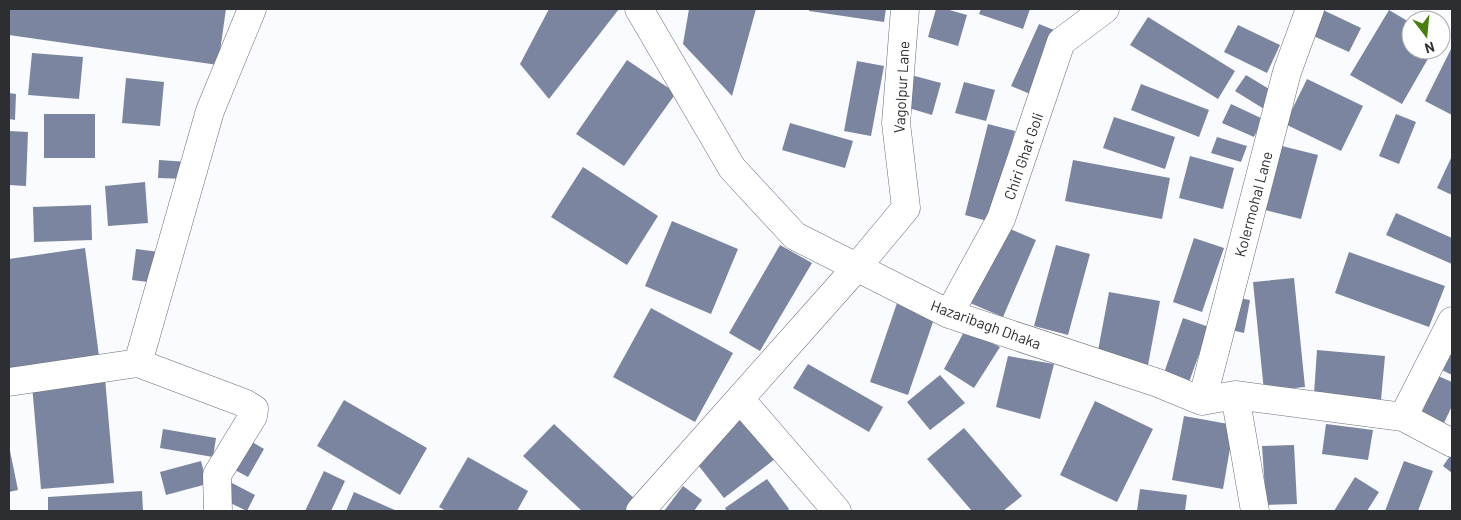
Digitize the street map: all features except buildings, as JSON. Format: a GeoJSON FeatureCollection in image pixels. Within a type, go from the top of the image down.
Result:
{"type":"FeatureCollection","features":[{"type":"Feature","properties":{"kind":"street"},"geometry":{"type":"LineString","coordinates":[[138,363],[210,111],[252,9]]}},
{"type":"Feature","properties":{"kind":"street","name":"Hazaribagh Dhaka"},"geometry":{"type":"LineString","coordinates":[[638,9],[732,168],[795,236],[949,314],[1158,384],[1202,401]]}},
{"type":"Feature","properties":{"kind":"street","name":"Vagolpur Lane"},"geometry":{"type":"LineString","coordinates":[[640,511],[857,267],[906,208],[896,123],[905,9]]}},
{"type":"Feature","properties":{"kind":"street","name":"Chiri Ghat Goli"},"geometry":{"type":"LineString","coordinates":[[949,314],[1001,219],[1061,42],[1105,9]]}},
{"type":"Feature","properties":{"kind":"street","name":"Kolermohal Lane"},"geometry":{"type":"LineString","coordinates":[[1202,401],[1287,72],[1310,9]]}},
{"type":"Feature","properties":{"kind":"street"},"geometry":{"type":"LineString","coordinates":[[1403,417],[1452,321]]}},
{"type":"Feature","properties":{"kind":"street"},"geometry":{"type":"LineString","coordinates":[[9,382],[138,363],[244,403],[254,409],[252,416],[217,475],[218,511]]}},
{"type":"Feature","properties":{"kind":"street"},"geometry":{"type":"LineString","coordinates":[[1235,395],[1255,511]]}},
{"type":"Feature","properties":{"kind":"street"},"geometry":{"type":"LineString","coordinates":[[1202,401],[1235,395],[1403,417],[1452,443]]}},
{"type":"Feature","properties":{"kind":"street"},"geometry":{"type":"LineString","coordinates":[[740,399],[837,511]]}}]}
